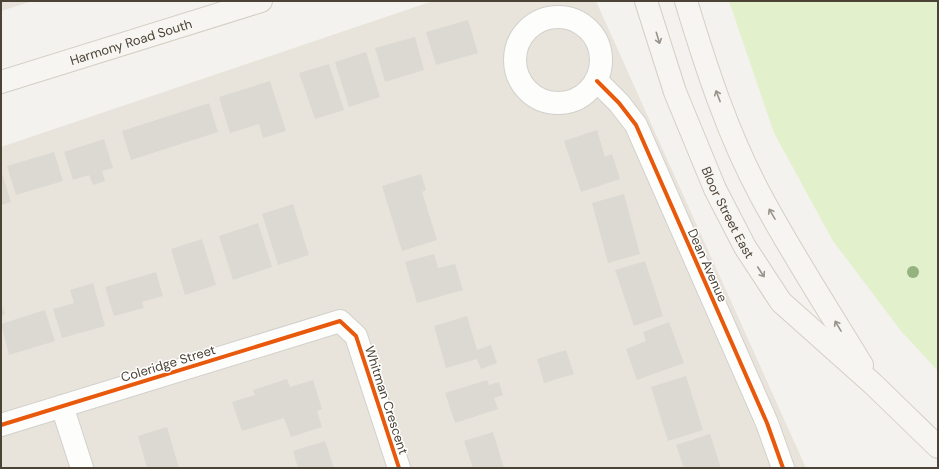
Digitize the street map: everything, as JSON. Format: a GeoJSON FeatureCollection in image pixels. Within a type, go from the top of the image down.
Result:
{"type":"FeatureCollection","features":[{"type":"Feature","properties":{"kind":"main road","name":"Harmony Road South"},"geometry":{"type":"LineString","coordinates":[[1,82],[262,1]]}},
{"type":"Feature","properties":{"kind":"main road","name":"Bloor Street East"},"geometry":{"type":"LineString","coordinates":[[646,1],[675,92],[715,189],[745,247],[781,302],[873,384],[938,448]]}},
{"type":"Feature","properties":{"kind":"main road","name":"Bloor Street East"},"geometry":{"type":"LineString","coordinates":[[686,1],[703,57],[730,129],[761,195],[873,384]]}},
{"type":"Feature","properties":{"kind":"street","name":"Dean Avenue"},"geometry":{"type":"LineString","coordinates":[[597,81],[619,103],[636,125],[768,423],[783,468]]}},
{"type":"Feature","properties":{"kind":"street","name":"Coleridge Street"},"geometry":{"type":"LineString","coordinates":[[1,425],[340,321]]}},
{"type":"Feature","properties":{"kind":"street","name":"Whitman Crescent"},"geometry":{"type":"LineString","coordinates":[[340,321],[356,336],[399,468]]}},
{"type":"Feature","properties":{"kind":"street"},"geometry":{"type":"LineString","coordinates":[[62,406],[82,468]]}},
{"type":"Feature","properties":{"kind":"shaded area"},"geometry":{"type":"Polygon","coordinates":[[[1,1],[33,1],[1,11],[1,1]]]}},
{"type":"Feature","properties":{"kind":"shaded area"},"geometry":{"type":"Polygon","coordinates":[[[433,1],[596,1],[806,468],[1,468],[1,147],[433,1]]]}},
{"type":"Feature","properties":{"kind":"green space"},"geometry":{"type":"Polygon","coordinates":[[[729,1],[938,1],[938,371],[901,331],[833,241],[774,133],[729,1]]]}},
{"type":"Feature","properties":{"kind":"building"},"geometry":{"type":"Polygon","coordinates":[[[468,20],[478,53],[436,65],[426,32],[468,20]]]}},
{"type":"Feature","properties":{"kind":"building"},"geometry":{"type":"Polygon","coordinates":[[[415,37],[424,70],[385,82],[375,48],[415,37]]]}},
{"type":"Feature","properties":{"kind":"building"},"geometry":{"type":"Polygon","coordinates":[[[366,52],[380,97],[349,107],[335,62],[366,52]]]}},
{"type":"Feature","properties":{"kind":"building"},"geometry":{"type":"Polygon","coordinates":[[[329,64],[344,110],[315,119],[299,73],[329,64]]]}},
{"type":"Feature","properties":{"kind":"building"},"geometry":{"type":"Polygon","coordinates":[[[270,81],[286,131],[263,138],[259,124],[230,133],[219,97],[270,81]]]}},
{"type":"Feature","properties":{"kind":"building"},"geometry":{"type":"Polygon","coordinates":[[[209,103],[218,132],[131,160],[122,131],[209,103]]]}},
{"type":"Feature","properties":{"kind":"building"},"geometry":{"type":"Polygon","coordinates":[[[597,130],[605,157],[612,154],[620,179],[581,192],[564,141],[597,130]]]}},
{"type":"Feature","properties":{"kind":"building"},"geometry":{"type":"Polygon","coordinates":[[[104,139],[113,168],[102,171],[105,181],[93,185],[89,175],[73,180],[64,152],[104,139]]]}},
{"type":"Feature","properties":{"kind":"building"},"geometry":{"type":"Polygon","coordinates":[[[54,152],[63,181],[16,195],[7,166],[54,152]]]}},
{"type":"Feature","properties":{"kind":"building"},"geometry":{"type":"Polygon","coordinates":[[[1,170],[11,202],[1,205],[1,170]]]}},
{"type":"Feature","properties":{"kind":"building"},"geometry":{"type":"Polygon","coordinates":[[[421,174],[426,190],[422,192],[437,240],[402,251],[382,186],[421,174]]]}},
{"type":"Feature","properties":{"kind":"building"},"geometry":{"type":"Polygon","coordinates":[[[624,194],[640,254],[608,263],[592,203],[624,194]]]}},
{"type":"Feature","properties":{"kind":"building"},"geometry":{"type":"Polygon","coordinates":[[[293,204],[309,255],[278,265],[262,214],[293,204]]]}},
{"type":"Feature","properties":{"kind":"building"},"geometry":{"type":"Polygon","coordinates":[[[258,223],[272,267],[233,280],[219,236],[258,223]]]}},
{"type":"Feature","properties":{"kind":"building"},"geometry":{"type":"Polygon","coordinates":[[[202,239],[216,285],[185,295],[171,249],[202,239]]]}},
{"type":"Feature","properties":{"kind":"building"},"geometry":{"type":"Polygon","coordinates":[[[434,254],[438,268],[455,264],[463,290],[417,303],[405,262],[434,254]]]}},
{"type":"Feature","properties":{"kind":"building"},"geometry":{"type":"Polygon","coordinates":[[[645,261],[663,316],[634,326],[615,270],[645,261]]]}},
{"type":"Feature","properties":{"kind":"building"},"geometry":{"type":"Polygon","coordinates":[[[156,272],[163,296],[142,302],[144,308],[114,316],[105,287],[156,272]]]}},
{"type":"Feature","properties":{"kind":"building"},"geometry":{"type":"Polygon","coordinates":[[[93,283],[105,326],[62,338],[53,309],[74,303],[70,290],[93,283]]]}},
{"type":"Feature","properties":{"kind":"building"},"geometry":{"type":"Polygon","coordinates":[[[1,303],[5,314],[1,316],[1,303]]]}},
{"type":"Feature","properties":{"kind":"building"},"geometry":{"type":"Polygon","coordinates":[[[45,310],[55,341],[9,355],[1,324],[45,310]]]}},
{"type":"Feature","properties":{"kind":"building"},"geometry":{"type":"Polygon","coordinates":[[[467,316],[477,350],[491,345],[497,363],[481,369],[477,359],[446,368],[434,326],[467,316]]]}},
{"type":"Feature","properties":{"kind":"building"},"geometry":{"type":"Polygon","coordinates":[[[669,322],[684,363],[637,380],[626,349],[646,341],[643,332],[669,322]]]}},
{"type":"Feature","properties":{"kind":"building"},"geometry":{"type":"Polygon","coordinates":[[[566,350],[574,374],[544,383],[537,359],[566,350]]]}},
{"type":"Feature","properties":{"kind":"building"},"geometry":{"type":"Polygon","coordinates":[[[686,376],[703,430],[668,441],[651,387],[686,376]]]}},
{"type":"Feature","properties":{"kind":"building"},"geometry":{"type":"Polygon","coordinates":[[[287,379],[290,387],[313,380],[322,409],[317,411],[322,427],[291,437],[284,418],[242,431],[232,402],[255,395],[253,390],[287,379]]]}},
{"type":"Feature","properties":{"kind":"building"},"geometry":{"type":"Polygon","coordinates":[[[487,380],[489,385],[499,382],[503,395],[494,398],[498,409],[455,423],[445,393],[487,380]]]}},
{"type":"Feature","properties":{"kind":"building"},"geometry":{"type":"Polygon","coordinates":[[[167,427],[179,468],[147,468],[138,436],[167,427]]]}},
{"type":"Feature","properties":{"kind":"building"},"geometry":{"type":"Polygon","coordinates":[[[493,432],[504,468],[473,468],[464,441],[493,432]]]}},
{"type":"Feature","properties":{"kind":"building"},"geometry":{"type":"Polygon","coordinates":[[[710,434],[721,468],[684,468],[676,445],[710,434]]]}},
{"type":"Feature","properties":{"kind":"building"},"geometry":{"type":"Polygon","coordinates":[[[325,441],[334,468],[298,468],[293,451],[325,441]]]}},
{"type":"Feature","properties":{"kind":"cycle path"},"geometry":{"type":"LineString","coordinates":[[597,81],[619,103],[636,125],[767,423],[783,468]]}},
{"type":"Feature","properties":{"kind":"cycle path"},"geometry":{"type":"LineString","coordinates":[[1,425],[340,321],[356,336],[399,468]]}}]}
